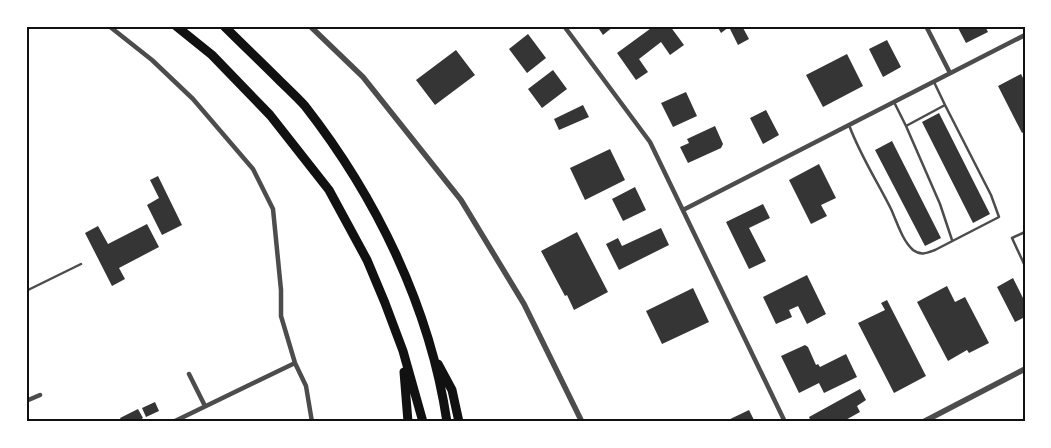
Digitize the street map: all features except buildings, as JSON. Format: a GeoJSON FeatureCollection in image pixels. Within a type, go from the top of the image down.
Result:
{"type":"FeatureCollection","features":[{"type":"Feature","properties":{"kind":"highway"},"geometry":{"type":"LineString","coordinates":[[224,26],[304,105],[342,158],[378,219],[408,283],[432,354],[446,422]]}},
{"type":"Feature","properties":{"kind":"highway"},"geometry":{"type":"LineString","coordinates":[[179,27],[212,55],[270,114],[329,190],[367,260],[403,352],[423,422]]}},
{"type":"Feature","properties":{"kind":"highway"},"geometry":{"type":"LineString","coordinates":[[403,352],[408,422]]}},
{"type":"Feature","properties":{"kind":"highway"},"geometry":{"type":"LineString","coordinates":[[432,354],[452,390],[459,422]]}},
{"type":"Feature","properties":{"kind":"street"},"geometry":{"type":"LineString","coordinates":[[109,26],[152,60],[192,99],[253,170],[273,209],[281,290],[281,316],[295,363],[306,386],[312,422]]}},
{"type":"Feature","properties":{"kind":"street"},"geometry":{"type":"LineString","coordinates":[[310,26],[363,77],[460,200],[524,304],[582,422]]}},
{"type":"Feature","properties":{"kind":"street"},"geometry":{"type":"LineString","coordinates":[[564,26],[650,142],[785,422]]}},
{"type":"Feature","properties":{"kind":"street"},"geometry":{"type":"LineString","coordinates":[[926,26],[950,73]]}},
{"type":"Feature","properties":{"kind":"street"},"geometry":{"type":"LineString","coordinates":[[683,210],[1025,35]]}},
{"type":"Feature","properties":{"kind":"street"},"geometry":{"type":"LineString","coordinates":[[172,422],[295,363]]}},
{"type":"Feature","properties":{"kind":"street"},"geometry":{"type":"LineString","coordinates":[[923,422],[1025,369]]}},
{"type":"Feature","properties":{"kind":"street"},"geometry":{"type":"LineString","coordinates":[[189,374],[205,406]]}},
{"type":"Feature","properties":{"kind":"street"},"geometry":{"type":"LineString","coordinates":[[26,401],[40,395]]}},
{"type":"Feature","properties":{"kind":"lane"},"geometry":{"type":"LineString","coordinates":[[849,125],[857,146],[906,243],[915,251],[924,254],[999,217],[991,195],[934,81]]}},
{"type":"Feature","properties":{"kind":"lane"},"geometry":{"type":"LineString","coordinates":[[894,102],[940,204],[952,241]]}},
{"type":"Feature","properties":{"kind":"lane"},"geometry":{"type":"LineString","coordinates":[[906,126],[945,105]]}},
{"type":"Feature","properties":{"kind":"lane"},"geometry":{"type":"LineString","coordinates":[[1025,232],[1012,238],[1025,266]]}},
{"type":"Feature","properties":{"kind":"lane"},"geometry":{"type":"LineString","coordinates":[[26,291],[81,264]]}}]}
